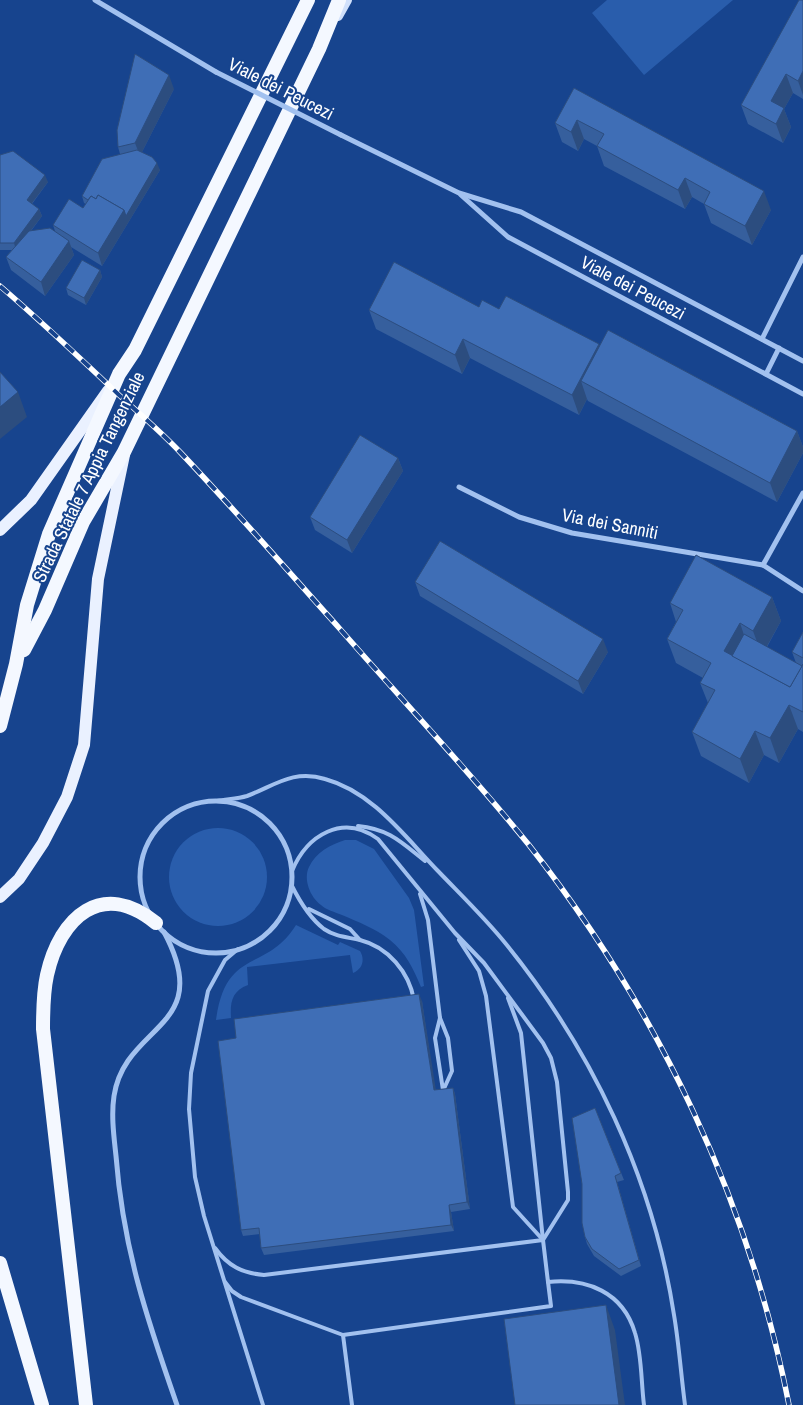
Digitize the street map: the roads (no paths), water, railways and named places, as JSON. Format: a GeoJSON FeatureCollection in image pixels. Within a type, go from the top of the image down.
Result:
{"type":"FeatureCollection","features":[{"type":"Feature","properties":{"kind":"highway","name":"Strada Statale 7 Appia Tangenziale"},"geometry":{"type":"LineString","coordinates":[[16,664],[27,605],[48,534],[119,374],[139,341],[308,0]]}},
{"type":"Feature","properties":{"kind":"highway","name":"Strada Statale 7 Appia Tangenziale"},"geometry":{"type":"LineString","coordinates":[[16,664],[45,610],[84,522],[124,452],[319,49],[339,0]]}},
{"type":"Feature","properties":{"kind":"highway"},"geometry":{"type":"LineString","coordinates":[[0,726],[16,664]]}},
{"type":"Feature","properties":{"kind":"highway"},"geometry":{"type":"LineString","coordinates":[[86,1405],[43,1029],[45,988],[51,961],[61,938],[76,918],[97,905],[122,904],[133,907],[160,928]]}},
{"type":"Feature","properties":{"kind":"highway"},"geometry":{"type":"LineString","coordinates":[[0,1263],[42,1405]]}},
{"type":"Feature","properties":{"kind":"main road"},"geometry":{"type":"LineString","coordinates":[[319,49],[347,0]]}},
{"type":"Feature","properties":{"kind":"main road"},"geometry":{"type":"LineString","coordinates":[[0,530],[31,500],[119,374]]}},
{"type":"Feature","properties":{"kind":"main road"},"geometry":{"type":"LineString","coordinates":[[0,897],[19,879],[42,843],[67,797],[84,745],[98,579],[124,452]]}},
{"type":"Feature","properties":{"kind":"street","name":"Viale dei Peucezi"},"geometry":{"type":"LineString","coordinates":[[95,0],[216,72],[459,193],[521,212],[803,361]]}},
{"type":"Feature","properties":{"kind":"street","name":"Viale dei Peucezi"},"geometry":{"type":"LineString","coordinates":[[459,193],[508,237],[803,394]]}},
{"type":"Feature","properties":{"kind":"street"},"geometry":{"type":"LineString","coordinates":[[762,339],[803,257]]}},
{"type":"Feature","properties":{"kind":"street"},"geometry":{"type":"LineString","coordinates":[[766,374],[779,348]]}},
{"type":"Feature","properties":{"kind":"street","name":"Via dei Sanniti"},"geometry":{"type":"LineString","coordinates":[[459,487],[519,517],[572,533],[763,565],[803,591]]}},
{"type":"Feature","properties":{"kind":"street"},"geometry":{"type":"LineString","coordinates":[[763,565],[803,493]]}},
{"type":"Feature","properties":{"kind":"street"},"geometry":{"type":"LineString","coordinates":[[160,928],[193,949],[216,952],[238,949],[254,942],[268,932],[280,918],[288,903],[292,886],[292,871],[284,842],[276,829],[260,814],[239,804],[217,801],[194,804],[174,814],[157,830],[146,849],[141,871],[142,893],[147,908],[176,954],[180,985],[173,1010],[164,1024],[131,1056],[122,1070],[114,1096],[113,1114],[118,1190],[127,1243],[150,1328],[177,1405]]}},
{"type":"Feature","properties":{"kind":"lane"},"geometry":{"type":"LineString","coordinates":[[217,801],[246,796],[286,779],[304,776],[324,778],[353,791],[372,805],[474,908],[536,982],[577,1046],[609,1106],[631,1155],[654,1227],[674,1313],[684,1405]]}},
{"type":"Feature","properties":{"kind":"lane"},"geometry":{"type":"LineString","coordinates":[[292,871],[299,854],[315,839],[329,831],[353,826],[379,829],[391,834],[436,870]]}},
{"type":"Feature","properties":{"kind":"lane"},"geometry":{"type":"LineString","coordinates":[[353,826],[369,832],[378,839],[454,933],[484,963],[543,1042],[551,1058],[557,1082],[568,1200],[543,1240]]}},
{"type":"Feature","properties":{"kind":"lane"},"geometry":{"type":"LineString","coordinates":[[414,883],[426,907],[440,1018],[448,1038],[452,1071],[442,1094],[435,1038],[440,1018]]}},
{"type":"Feature","properties":{"kind":"lane"},"geometry":{"type":"LineString","coordinates":[[292,886],[298,899],[323,928],[342,938],[360,940]]}},
{"type":"Feature","properties":{"kind":"lane"},"geometry":{"type":"LineString","coordinates":[[306,908],[350,929],[360,940],[387,954],[404,971],[410,983],[414,1002]]}},
{"type":"Feature","properties":{"kind":"lane"},"geometry":{"type":"LineString","coordinates":[[454,933],[478,971],[486,996],[513,1207],[543,1240]]}},
{"type":"Feature","properties":{"kind":"lane"},"geometry":{"type":"LineString","coordinates":[[238,949],[225,960],[208,991],[191,1073],[189,1109],[195,1177],[204,1216],[263,1405]]}},
{"type":"Feature","properties":{"kind":"lane"},"geometry":{"type":"LineString","coordinates":[[502,985],[513,1007],[521,1033],[552,1316]]}},
{"type":"Feature","properties":{"kind":"lane"},"geometry":{"type":"LineString","coordinates":[[213,1244],[224,1260],[235,1268],[250,1274],[264,1274],[543,1240]]}},
{"type":"Feature","properties":{"kind":"lane"},"geometry":{"type":"LineString","coordinates":[[224,1280],[232,1292],[241,1297],[343,1335],[551,1306]]}},
{"type":"Feature","properties":{"kind":"lane"},"geometry":{"type":"LineString","coordinates":[[548,1282],[567,1280],[590,1285],[612,1296],[623,1308],[636,1334],[644,1405]]}},
{"type":"Feature","properties":{"kind":"lane"},"geometry":{"type":"LineString","coordinates":[[343,1335],[352,1405]]}},
{"type":"Feature","properties":{"kind":"railway"},"geometry":{"type":"LineString","coordinates":[[0,286],[158,430],[200,474],[483,790],[529,845],[576,908],[618,973],[657,1040],[692,1110],[723,1181],[750,1254],[772,1329],[789,1405]]}}]}
